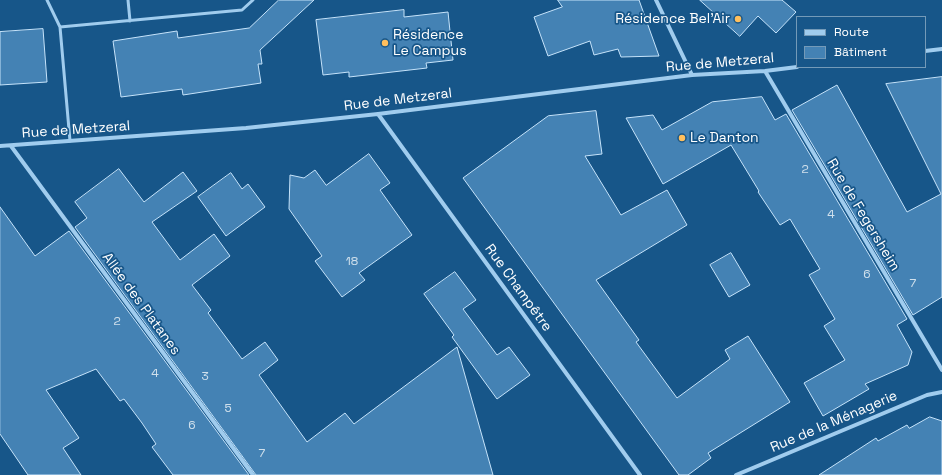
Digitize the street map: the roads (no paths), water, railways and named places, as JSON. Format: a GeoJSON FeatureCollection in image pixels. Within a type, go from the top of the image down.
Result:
{"type":"FeatureCollection","features":[{"type":"Feature","properties":{"kind":"street"},"geometry":{"type":"LineString","coordinates":[[656,0],[692,75]]}},
{"type":"Feature","properties":{"kind":"street"},"geometry":{"type":"LineString","coordinates":[[926,51],[942,49]]}},
{"type":"Feature","properties":{"kind":"street","name":"Rue de Metzeral"},"geometry":{"type":"LineString","coordinates":[[0,146],[246,128],[378,114],[692,75],[765,71],[796,67]]}},
{"type":"Feature","properties":{"kind":"street","name":"Rue de Fegersheim"},"geometry":{"type":"LineString","coordinates":[[765,71],[942,370]]}},
{"type":"Feature","properties":{"kind":"street","name":"Rue Champêtre"},"geometry":{"type":"LineString","coordinates":[[378,114],[640,475]]}},
{"type":"Feature","properties":{"kind":"street","name":"Allée des Platanes"},"geometry":{"type":"LineString","coordinates":[[11,146],[253,475]]}},
{"type":"Feature","properties":{"kind":"street","name":"Rue de la Ménagerie"},"geometry":{"type":"LineString","coordinates":[[736,475],[927,395],[942,392]]}},
{"type":"Feature","properties":{"kind":"lane"},"geometry":{"type":"LineString","coordinates":[[47,0],[60,27],[70,142]]}},
{"type":"Feature","properties":{"kind":"lane"},"geometry":{"type":"LineString","coordinates":[[128,0],[130,21]]}},
{"type":"Feature","properties":{"kind":"lane"},"geometry":{"type":"LineString","coordinates":[[60,27],[242,10],[253,0]]}},
{"type":"Feature","properties":{"kind":"place","name":"Résidence Bel'Air"},"geometry":{"type":"Point","coordinates":[738,19]}},
{"type":"Feature","properties":{"kind":"place","name":"Résidence Le Campus"},"geometry":{"type":"Point","coordinates":[385,43]}},
{"type":"Feature","properties":{"kind":"place","name":"Le Danton"},"geometry":{"type":"Point","coordinates":[682,138]}}]}
